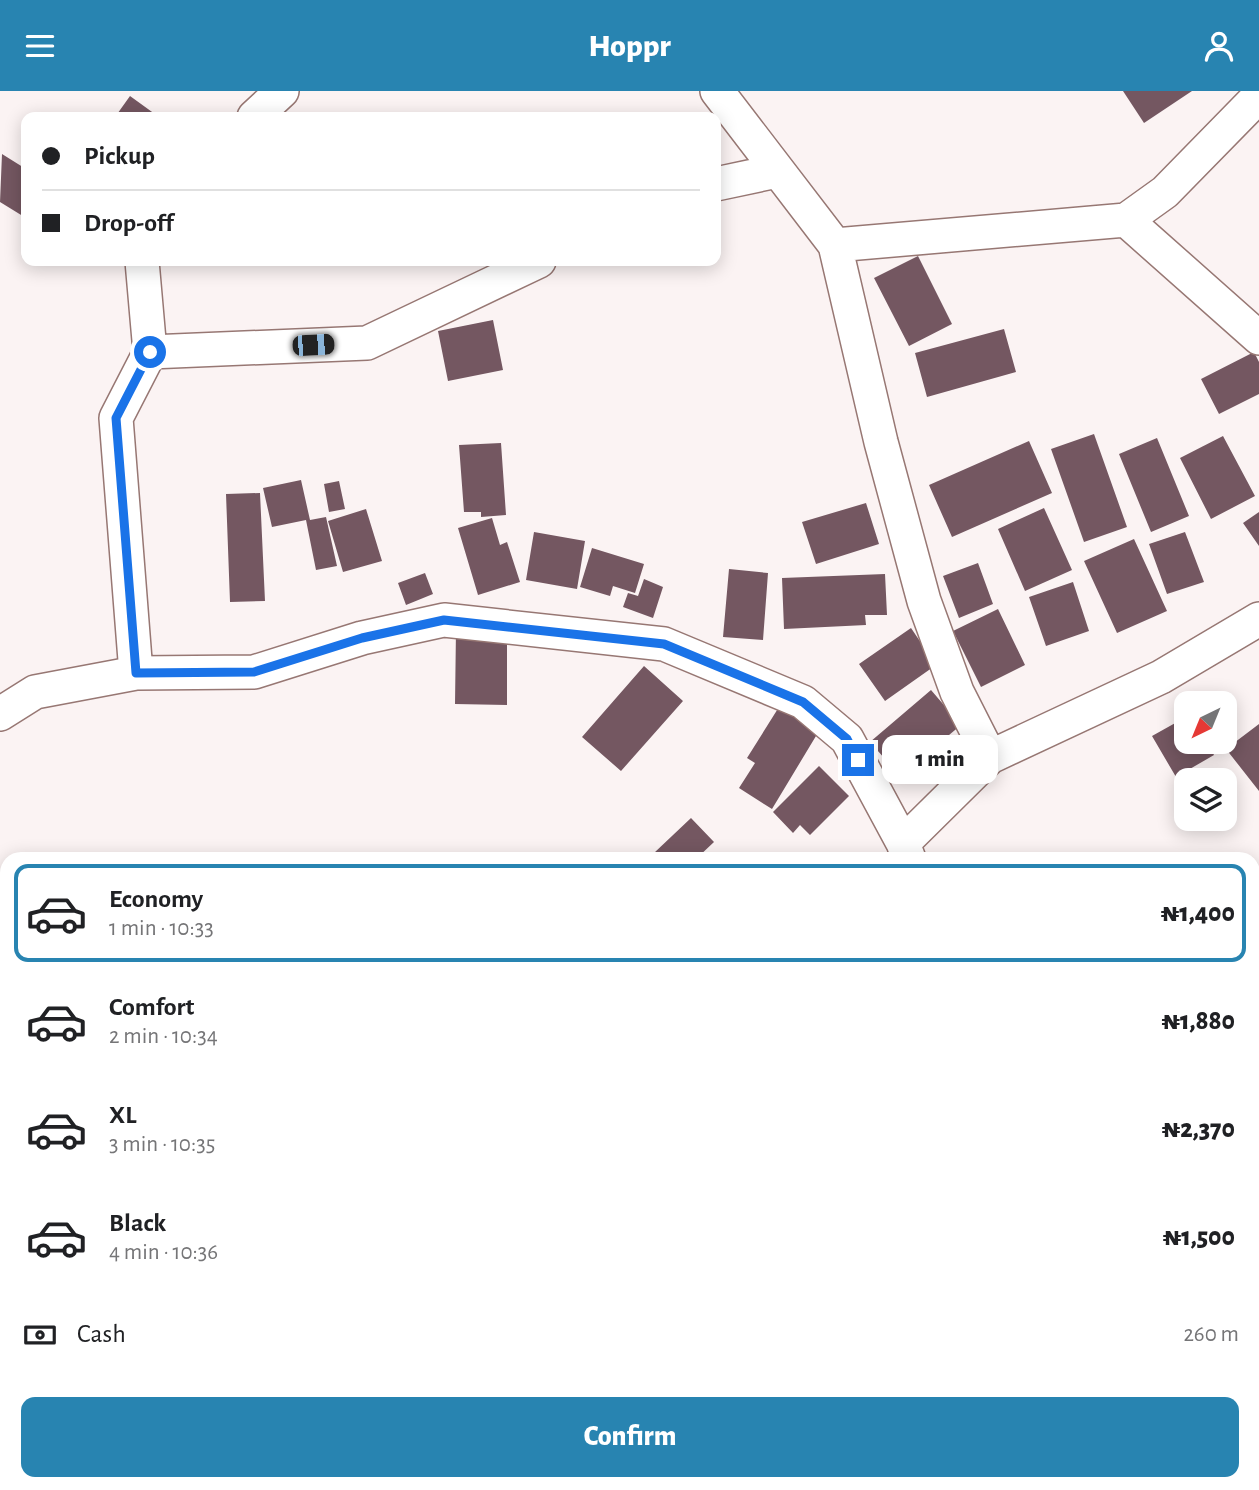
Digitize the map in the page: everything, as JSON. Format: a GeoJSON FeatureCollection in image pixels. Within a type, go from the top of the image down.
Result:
{"type":"FeatureCollection","features":[{"type":"Feature","properties":{"kind":"street"},"geometry":{"type":"LineString","coordinates":[[259,112],[282,91]]}},
{"type":"Feature","properties":{"kind":"street"},"geometry":{"type":"LineString","coordinates":[[717,91],[835,244],[881,442],[923,601],[957,692],[990,757]]}},
{"type":"Feature","properties":{"kind":"street"},"geometry":{"type":"LineString","coordinates":[[835,244],[1126,221],[1165,192],[1259,96]]}},
{"type":"Feature","properties":{"kind":"street"},"geometry":{"type":"LineString","coordinates":[[721,183],[777,171]]}},
{"type":"Feature","properties":{"kind":"street"},"geometry":{"type":"LineString","coordinates":[[1126,221],[1259,338]]}},
{"type":"Feature","properties":{"kind":"street"},"geometry":{"type":"LineString","coordinates":[[136,673],[116,418],[150,352],[142,266]]}},
{"type":"Feature","properties":{"kind":"street"},"geometry":{"type":"LineString","coordinates":[[150,352],[367,343],[528,266]]}},
{"type":"Feature","properties":{"kind":"street"},"geometry":{"type":"LineString","coordinates":[[0,714],[35,692],[136,673],[254,672],[362,638],[444,620],[664,644],[803,702],[847,739],[906,851],[990,757],[1161,677],[1259,619]]}},
{"type":"Feature","properties":{"kind":"building"},"geometry":{"type":"Polygon","coordinates":[[[1123,91],[1192,91],[1144,123],[1123,91]]]}},
{"type":"Feature","properties":{"kind":"building"},"geometry":{"type":"Polygon","coordinates":[[[130,96],[152,112],[119,112],[130,96]]]}},
{"type":"Feature","properties":{"kind":"building"},"geometry":{"type":"Polygon","coordinates":[[[2,154],[21,166],[21,215],[0,202],[2,154]]]}},
{"type":"Feature","properties":{"kind":"building"},"geometry":{"type":"Polygon","coordinates":[[[918,256],[952,324],[909,346],[874,278],[918,256]]]}},
{"type":"Feature","properties":{"kind":"building"},"geometry":{"type":"Polygon","coordinates":[[[493,320],[503,370],[448,381],[438,331],[493,320]]]}},
{"type":"Feature","properties":{"kind":"building"},"geometry":{"type":"Polygon","coordinates":[[[1004,329],[1016,372],[927,397],[915,353],[1004,329]]]}},
{"type":"Feature","properties":{"kind":"building"},"geometry":{"type":"Polygon","coordinates":[[[1254,352],[1259,362],[1259,394],[1219,414],[1201,379],[1254,352]]]}},
{"type":"Feature","properties":{"kind":"building"},"geometry":{"type":"Polygon","coordinates":[[[1094,434],[1127,527],[1084,542],[1051,449],[1094,434]]]}},
{"type":"Feature","properties":{"kind":"building"},"geometry":{"type":"Polygon","coordinates":[[[1223,436],[1255,496],[1211,519],[1180,458],[1223,436]]]}},
{"type":"Feature","properties":{"kind":"building"},"geometry":{"type":"Polygon","coordinates":[[[1157,438],[1189,516],[1151,532],[1119,454],[1157,438]]]}},
{"type":"Feature","properties":{"kind":"building"},"geometry":{"type":"Polygon","coordinates":[[[1029,441],[1052,493],[952,537],[929,485],[1029,441]]]}},
{"type":"Feature","properties":{"kind":"building"},"geometry":{"type":"Polygon","coordinates":[[[501,443],[506,515],[481,517],[481,512],[464,512],[459,445],[501,443]]]}},
{"type":"Feature","properties":{"kind":"building"},"geometry":{"type":"Polygon","coordinates":[[[301,480],[310,520],[326,517],[337,566],[316,570],[306,520],[272,527],[263,488],[301,480]]]}},
{"type":"Feature","properties":{"kind":"building"},"geometry":{"type":"Polygon","coordinates":[[[339,481],[345,509],[329,512],[324,484],[339,481]]]}},
{"type":"Feature","properties":{"kind":"building"},"geometry":{"type":"Polygon","coordinates":[[[260,493],[265,601],[230,602],[226,494],[260,493]]]}},
{"type":"Feature","properties":{"kind":"building"},"geometry":{"type":"Polygon","coordinates":[[[866,503],[879,544],[816,564],[802,522],[866,503]]]}},
{"type":"Feature","properties":{"kind":"building"},"geometry":{"type":"Polygon","coordinates":[[[1044,508],[1072,570],[1025,591],[998,529],[1044,508]]]}},
{"type":"Feature","properties":{"kind":"building"},"geometry":{"type":"Polygon","coordinates":[[[366,509],[382,561],[343,572],[328,521],[366,509]]]}},
{"type":"Feature","properties":{"kind":"building"},"geometry":{"type":"Polygon","coordinates":[[[1259,512],[1259,546],[1243,523],[1259,512]]]}},
{"type":"Feature","properties":{"kind":"building"},"geometry":{"type":"Polygon","coordinates":[[[492,518],[500,545],[507,542],[520,582],[478,595],[458,528],[492,518]]]}},
{"type":"Feature","properties":{"kind":"building"},"geometry":{"type":"Polygon","coordinates":[[[534,532],[585,541],[577,589],[526,580],[534,532]]]}},
{"type":"Feature","properties":{"kind":"building"},"geometry":{"type":"Polygon","coordinates":[[[1185,532],[1204,582],[1167,594],[1149,544],[1185,532]]]}},
{"type":"Feature","properties":{"kind":"building"},"geometry":{"type":"Polygon","coordinates":[[[1134,539],[1167,611],[1117,633],[1084,561],[1134,539]]]}},
{"type":"Feature","properties":{"kind":"building"},"geometry":{"type":"Polygon","coordinates":[[[592,548],[644,564],[635,593],[613,586],[610,596],[580,587],[592,548]]]}},
{"type":"Feature","properties":{"kind":"building"},"geometry":{"type":"Polygon","coordinates":[[[978,563],[993,604],[959,618],[943,576],[978,563]]]}},
{"type":"Feature","properties":{"kind":"building"},"geometry":{"type":"Polygon","coordinates":[[[729,569],[768,573],[763,640],[723,637],[729,569]]]}},
{"type":"Feature","properties":{"kind":"building"},"geometry":{"type":"Polygon","coordinates":[[[425,573],[433,594],[406,605],[398,583],[425,573]]]}},
{"type":"Feature","properties":{"kind":"building"},"geometry":{"type":"Polygon","coordinates":[[[885,574],[887,615],[865,615],[866,625],[784,629],[782,578],[885,574]]]}},
{"type":"Feature","properties":{"kind":"building"},"geometry":{"type":"Polygon","coordinates":[[[644,579],[663,587],[653,618],[623,607],[628,593],[638,596],[644,579]]]}},
{"type":"Feature","properties":{"kind":"building"},"geometry":{"type":"Polygon","coordinates":[[[1073,582],[1089,631],[1046,646],[1029,597],[1073,582]]]}},
{"type":"Feature","properties":{"kind":"building"},"geometry":{"type":"Polygon","coordinates":[[[998,609],[1025,665],[981,687],[953,631],[998,609]]]}},
{"type":"Feature","properties":{"kind":"building"},"geometry":{"type":"Polygon","coordinates":[[[911,628],[936,665],[885,701],[859,664],[911,628]]]}},
{"type":"Feature","properties":{"kind":"building"},"geometry":{"type":"Polygon","coordinates":[[[456,629],[507,630],[507,705],[455,704],[456,629]]]}},
{"type":"Feature","properties":{"kind":"building"},"geometry":{"type":"Polygon","coordinates":[[[644,666],[683,701],[621,771],[582,737],[644,666]]]}},
{"type":"Feature","properties":{"kind":"building"},"geometry":{"type":"Polygon","coordinates":[[[931,690],[961,725],[900,776],[870,742],[931,690]]]}},
{"type":"Feature","properties":{"kind":"building"},"geometry":{"type":"Polygon","coordinates":[[[779,707],[819,731],[772,809],[739,788],[755,763],[747,758],[779,707]]]}},
{"type":"Feature","properties":{"kind":"building"},"geometry":{"type":"Polygon","coordinates":[[[1174,724],[1174,754],[1214,755],[1192,768],[1174,768],[1174,774],[1152,736],[1174,724]]]}},
{"type":"Feature","properties":{"kind":"building"},"geometry":{"type":"Polygon","coordinates":[[[1259,724],[1259,791],[1230,754],[1237,754],[1237,741],[1259,724]]]}},
{"type":"Feature","properties":{"kind":"building"},"geometry":{"type":"Polygon","coordinates":[[[819,766],[849,796],[810,835],[800,825],[793,833],[773,812],[819,766]]]}},
{"type":"Feature","properties":{"kind":"building"},"geometry":{"type":"Polygon","coordinates":[[[691,818],[714,842],[703,852],[655,852],[691,818]]]}},
{"type":"Feature","properties":{"kind":"route"},"geometry":{"type":"LineString","coordinates":[[150,352],[116,418],[136,673],[254,672],[362,638],[444,620],[664,644],[803,702],[847,739],[858,760]]}}]}
